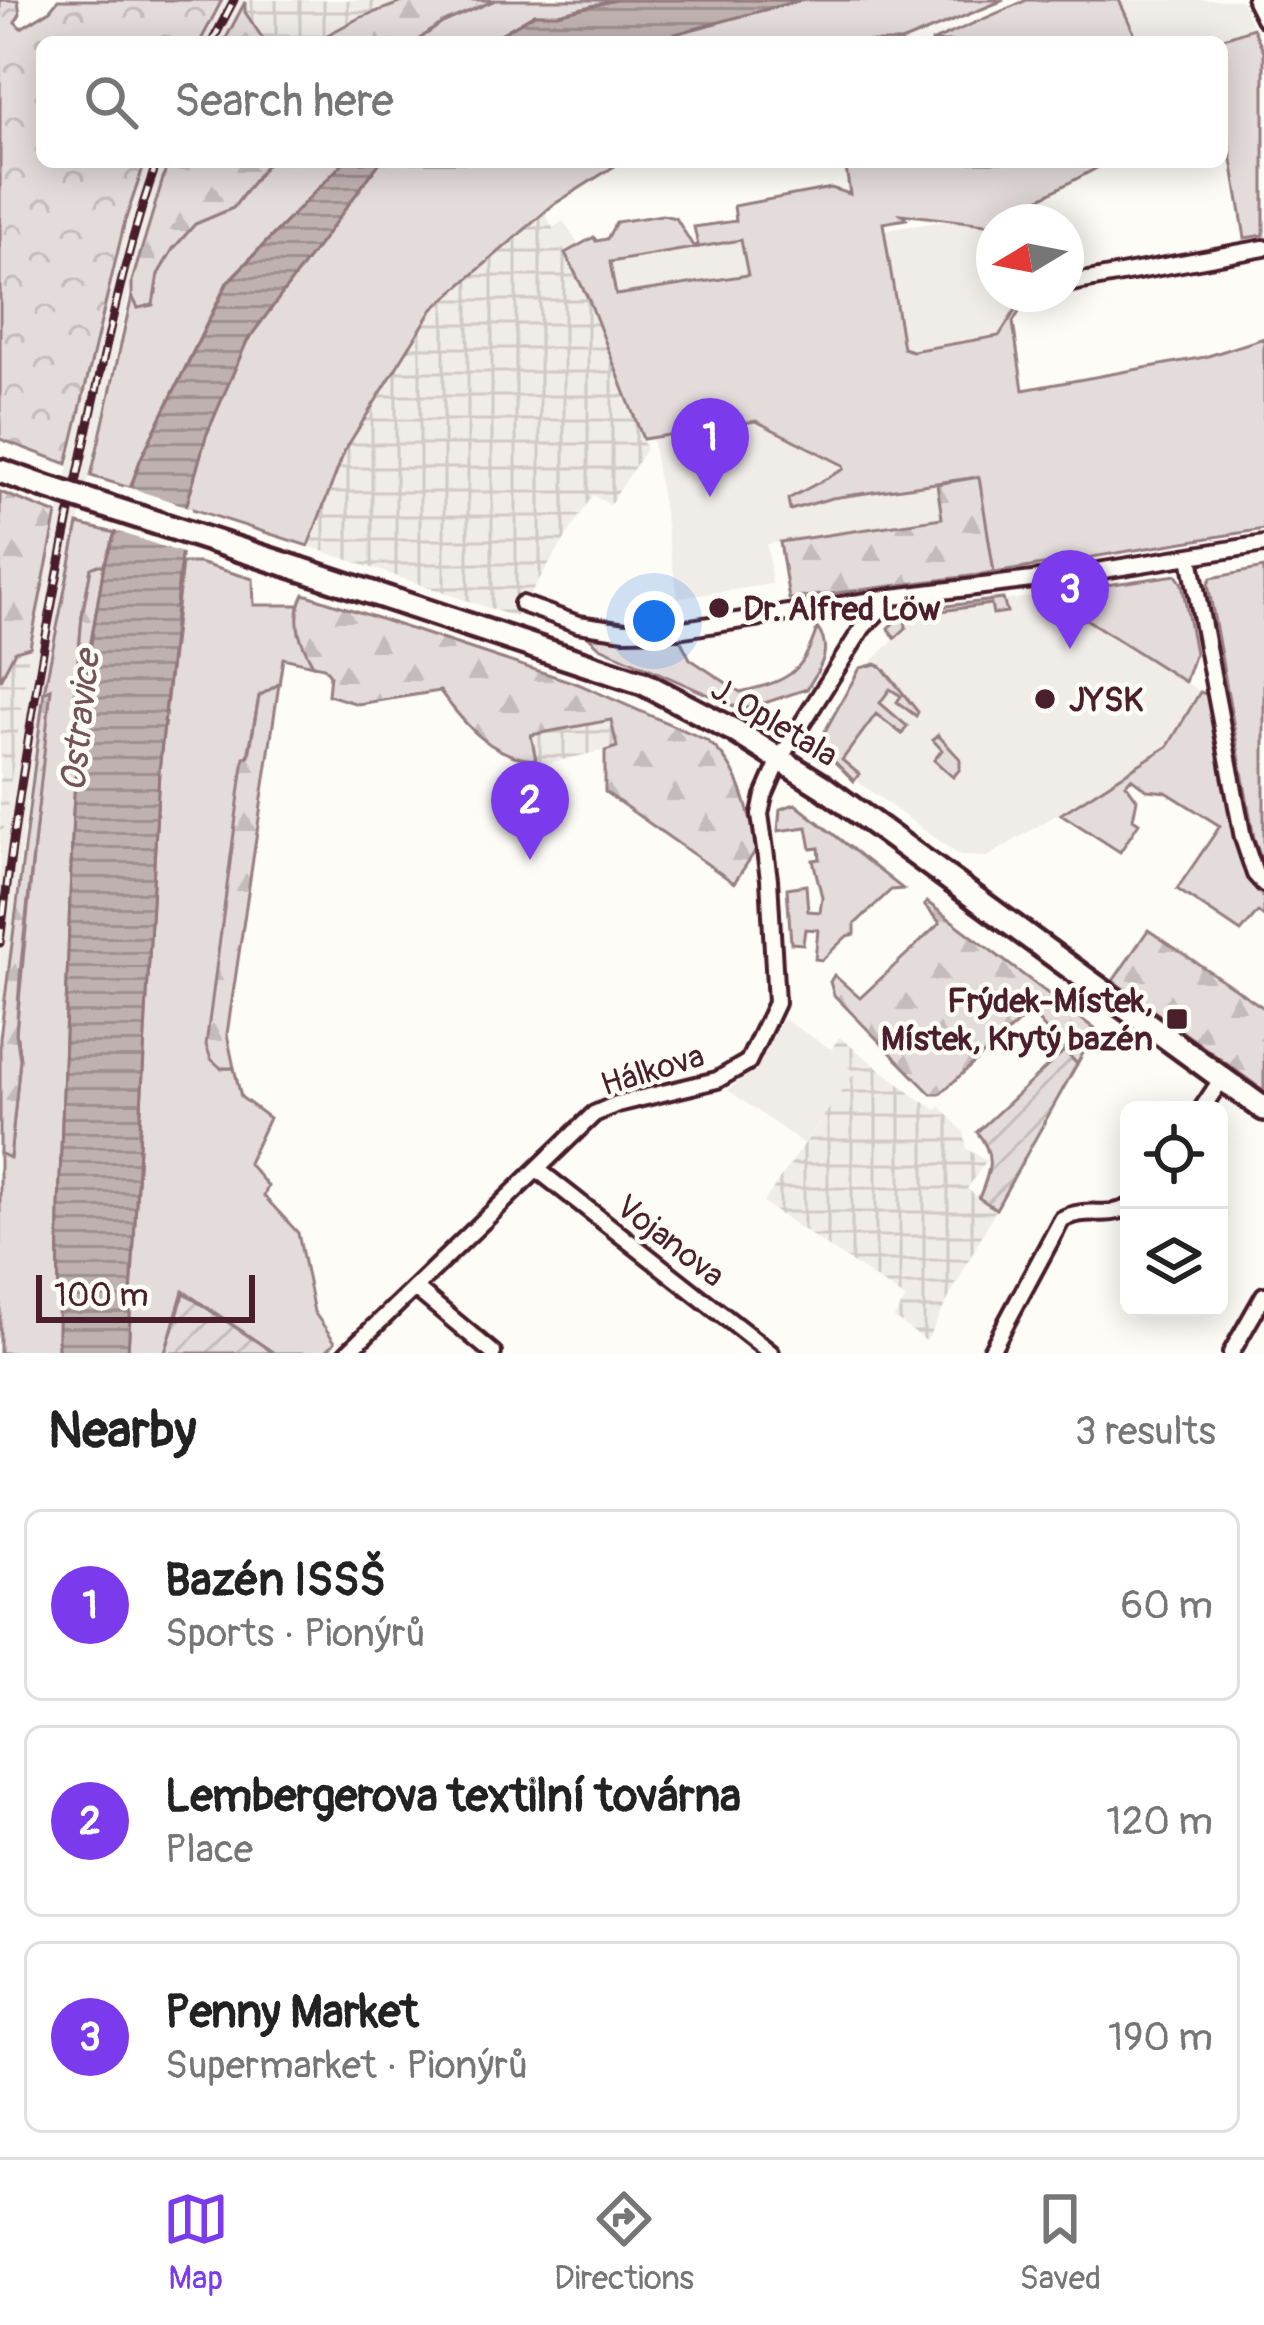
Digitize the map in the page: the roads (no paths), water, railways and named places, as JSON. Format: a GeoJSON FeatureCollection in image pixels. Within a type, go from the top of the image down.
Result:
{"type":"FeatureCollection","features":[{"type":"Feature","properties":{"kind":"main road","name":"J. Opletala"},"geometry":{"type":"LineString","coordinates":[[0,470],[643,683],[782,758],[1264,1109]]}},
{"type":"Feature","properties":{"kind":"street"},"geometry":{"type":"LineString","coordinates":[[1255,0],[1264,18]]}},
{"type":"Feature","properties":{"kind":"street"},"geometry":{"type":"LineString","coordinates":[[1084,281],[1264,248]]}},
{"type":"Feature","properties":{"kind":"street"},"geometry":{"type":"LineString","coordinates":[[522,604],[578,624],[677,630],[1264,544]]}},
{"type":"Feature","properties":{"kind":"street"},"geometry":{"type":"LineString","coordinates":[[1190,557],[1243,838],[1255,874],[1264,884]]}},
{"type":"Feature","properties":{"kind":"street","name":"Hálkova"},"geometry":{"type":"LineString","coordinates":[[347,1353],[594,1114],[717,1080],[748,1063],[776,1003],[760,814],[782,758],[863,627],[893,598]]}},
{"type":"Feature","properties":{"kind":"street"},"geometry":{"type":"LineString","coordinates":[[1207,1101],[1223,1077]]}},
{"type":"Feature","properties":{"kind":"street","name":"Vojanova"},"geometry":{"type":"LineString","coordinates":[[538,1170],[771,1353]]}},
{"type":"Feature","properties":{"kind":"street"},"geometry":{"type":"LineString","coordinates":[[990,1353],[1062,1220],[1078,1210],[1111,1214],[1124,1209]]}},
{"type":"Feature","properties":{"kind":"street"},"geometry":{"type":"LineString","coordinates":[[415,1288],[494,1353]]}},
{"type":"Feature","properties":{"kind":"street"},"geometry":{"type":"LineString","coordinates":[[1232,1353],[1264,1295]]}},
{"type":"Feature","properties":{"kind":"water"},"geometry":{"type":"Polygon","coordinates":[[[616,0],[801,0],[667,36],[497,36],[535,14],[558,14],[616,0]]]}},
{"type":"Feature","properties":{"kind":"water","name":"Ostravice"},"geometry":{"type":"Polygon","coordinates":[[[338,168],[376,168],[247,341],[206,436],[186,507],[159,771],[128,1353],[58,1353],[59,1207],[79,717],[104,565],[141,458],[228,282],[338,168]]]}},
{"type":"Feature","properties":{"kind":"railway"},"geometry":{"type":"LineString","coordinates":[[215,36],[234,0]]}},
{"type":"Feature","properties":{"kind":"railway"},"geometry":{"type":"LineString","coordinates":[[0,943],[61,556],[118,294],[155,168]]}},
{"type":"Feature","properties":{"kind":"place","name":"Bazén ISSŠ"},"geometry":{"type":"Point","coordinates":[710,497]}},
{"type":"Feature","properties":{"kind":"place","name":"Dr. Alfred Löw"},"geometry":{"type":"Point","coordinates":[719,608]}},
{"type":"Feature","properties":{"kind":"place","name":"Penny Market"},"geometry":{"type":"Point","coordinates":[1070,649]}},
{"type":"Feature","properties":{"kind":"place","name":"JYSK"},"geometry":{"type":"Point","coordinates":[1045,699]}},
{"type":"Feature","properties":{"kind":"place","name":"Lembergerova textilní továrna"},"geometry":{"type":"Point","coordinates":[530,860]}},
{"type":"Feature","properties":{"kind":"place","name":"Frýdek-Místek, Místek, Krytý bazén"},"geometry":{"type":"Point","coordinates":[1177,1019]}}]}
